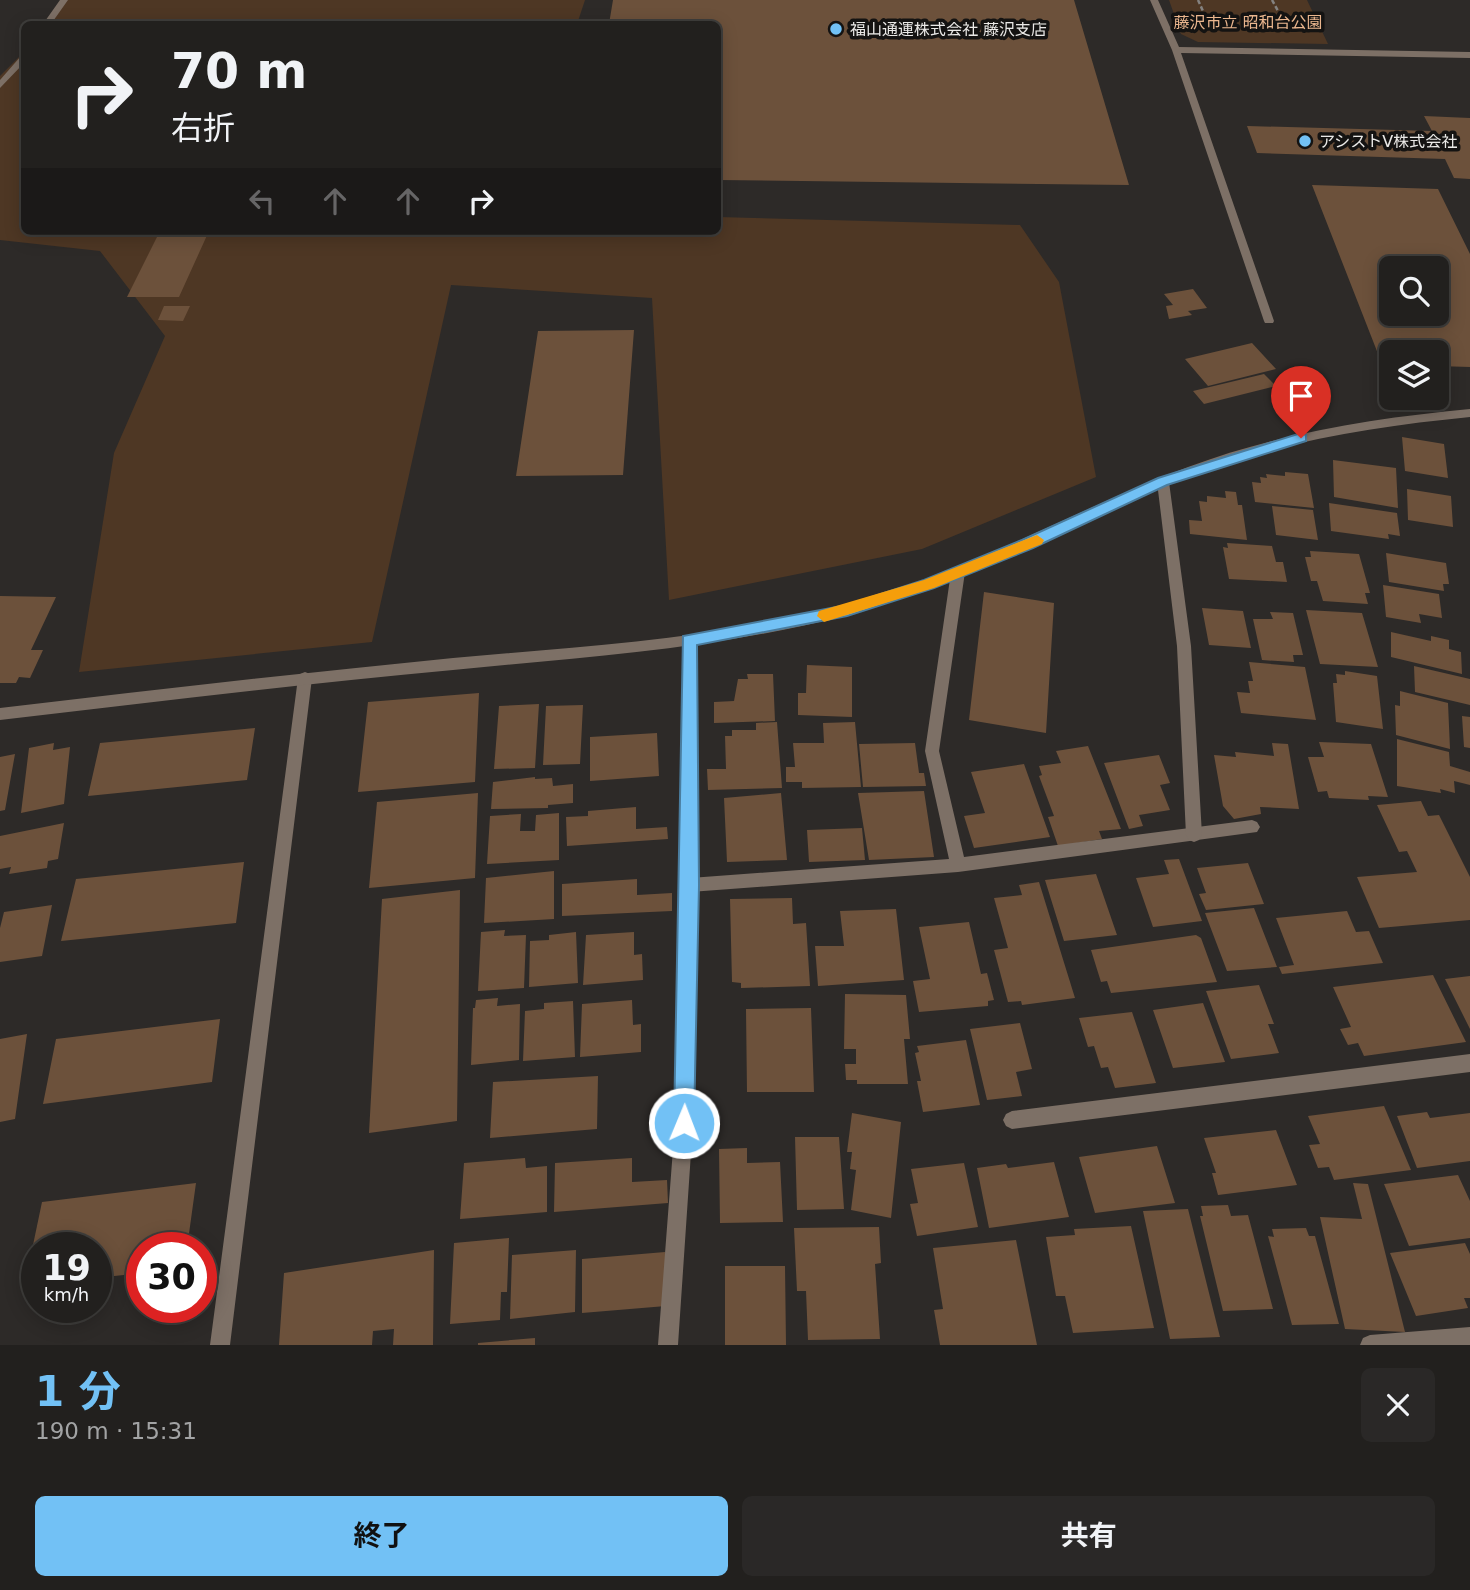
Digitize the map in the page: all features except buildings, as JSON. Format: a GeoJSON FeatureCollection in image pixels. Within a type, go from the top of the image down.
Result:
{"type":"FeatureCollection","features":[{"type":"Feature","properties":{"kind":"street"},"geometry":{"type":"LineString","coordinates":[[49,21],[64,0]]}},
{"type":"Feature","properties":{"kind":"street"},"geometry":{"type":"LineString","coordinates":[[1154,0],[1176,50],[1269,321]]}},
{"type":"Feature","properties":{"kind":"street"},"geometry":{"type":"LineString","coordinates":[[1176,50],[1470,55]]}},
{"type":"Feature","properties":{"kind":"street"},"geometry":{"type":"LineString","coordinates":[[0,85],[21,61]]}},
{"type":"Feature","properties":{"kind":"street"},"geometry":{"type":"LineString","coordinates":[[0,714],[305,678],[689,640],[847,611],[1028,544],[1163,482],[1269,446],[1323,433],[1420,417],[1470,413]]}},
{"type":"Feature","properties":{"kind":"street"},"geometry":{"type":"LineString","coordinates":[[1163,482],[1184,646],[1194,835]]}},
{"type":"Feature","properties":{"kind":"street"},"geometry":{"type":"LineString","coordinates":[[958,572],[932,751],[958,865]]}},
{"type":"Feature","properties":{"kind":"street"},"geometry":{"type":"LineString","coordinates":[[668,1345],[684,1123],[690,885],[689,640]]}},
{"type":"Feature","properties":{"kind":"street"},"geometry":{"type":"LineString","coordinates":[[220,1345],[305,678]]}},
{"type":"Feature","properties":{"kind":"street"},"geometry":{"type":"LineString","coordinates":[[690,885],[958,865],[1252,827]]}},
{"type":"Feature","properties":{"kind":"street"},"geometry":{"type":"LineString","coordinates":[[1012,1120],[1470,1063]]}},
{"type":"Feature","properties":{"kind":"street"},"geometry":{"type":"LineString","coordinates":[[1370,1345],[1470,1337]]}},
{"type":"Feature","properties":{"kind":"green space"},"geometry":{"type":"Polygon","coordinates":[[[63,0],[585,0],[578,21],[47,21],[63,0]]]}},
{"type":"Feature","properties":{"kind":"green space","name":"藤沢市立 昭和台公園"},"geometry":{"type":"Polygon","coordinates":[[[1169,0],[1307,0],[1328,44],[1198,42],[1181,34],[1169,0]]]}},
{"type":"Feature","properties":{"kind":"green space"},"geometry":{"type":"Polygon","coordinates":[[[21,55],[21,235],[721,235],[721,217],[1020,225],[1059,282],[1096,477],[922,549],[669,600],[652,298],[451,285],[372,642],[79,672],[114,453],[165,336],[100,251],[0,240],[0,76],[21,55]]]}},
{"type":"Feature","properties":{"kind":"slow traffic"},"geometry":{"type":"LineString","coordinates":[[824,616],[929,584],[1037,540]]}},
{"type":"Feature","properties":{"kind":"place","name":"福山通運株式会社 藤沢支店"},"geometry":{"type":"Point","coordinates":[836,29]}},
{"type":"Feature","properties":{"kind":"place","name":"アシストV株式会社"},"geometry":{"type":"Point","coordinates":[1305,141]}},
{"type":"Feature","properties":{"kind":"route"},"geometry":{"type":"LineString","coordinates":[[684,1123],[690,885],[689,640],[789,624],[847,611],[929,584],[1028,544],[1163,482],[1301,438]]}}]}
